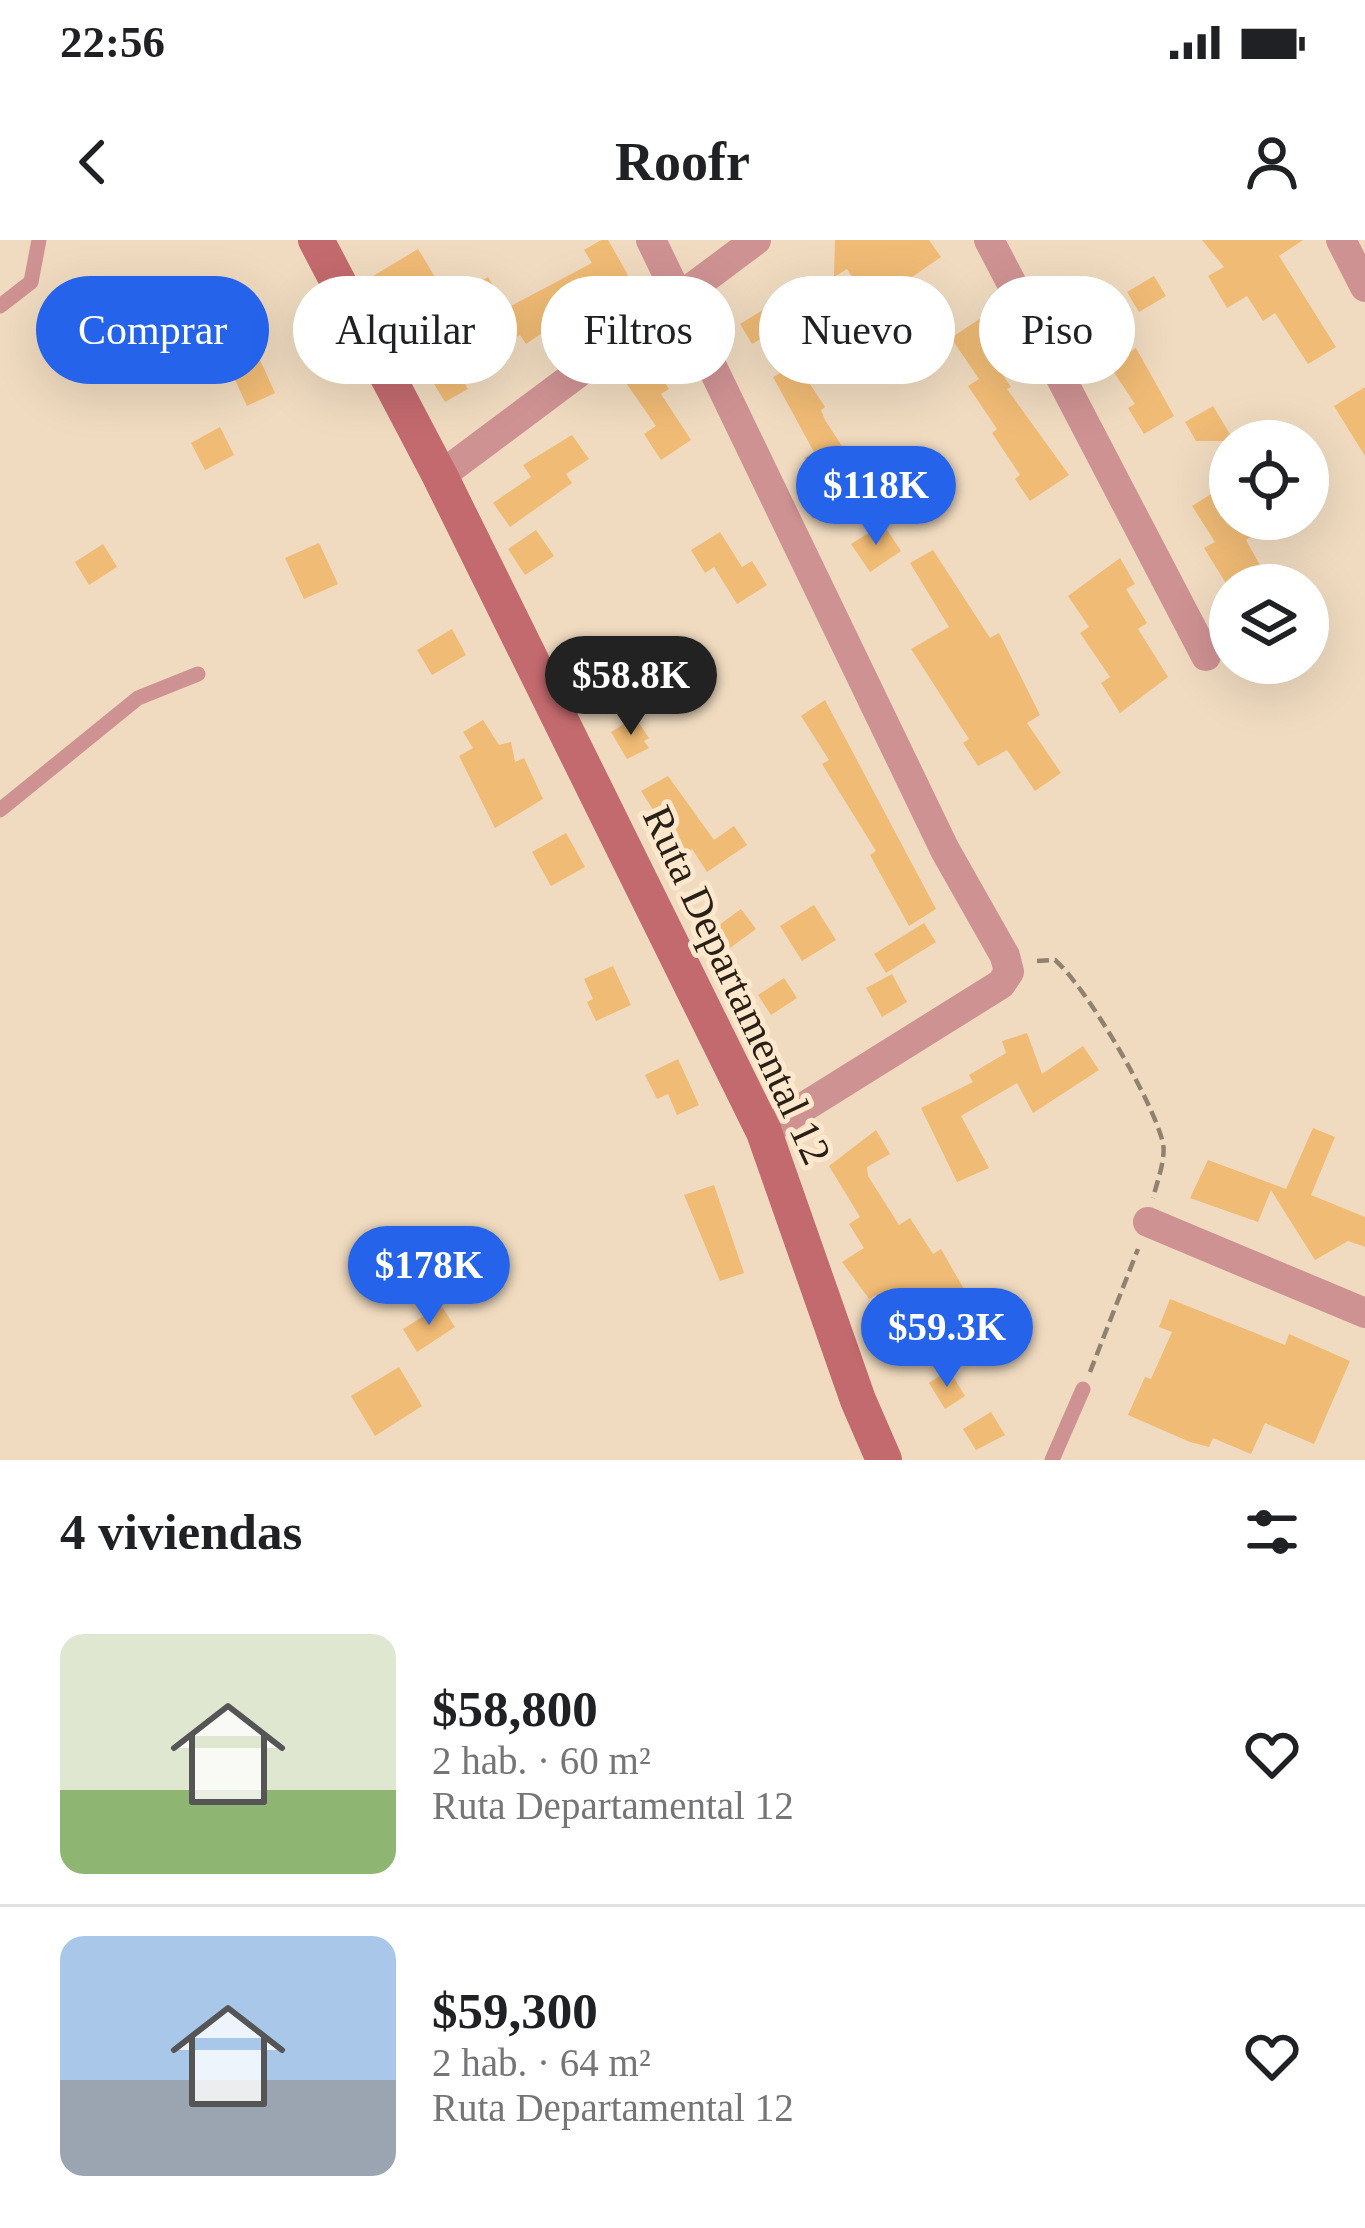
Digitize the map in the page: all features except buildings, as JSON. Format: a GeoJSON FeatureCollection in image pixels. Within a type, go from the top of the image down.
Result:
{"type":"FeatureCollection","features":[{"type":"Feature","properties":{"kind":"main road","name":"Ruta Departamental 12"},"geometry":{"type":"LineString","coordinates":[[316,240],[440,476],[764,1132],[858,1400],[884,1460]]}},
{"type":"Feature","properties":{"kind":"street"},"geometry":{"type":"LineString","coordinates":[[651,240],[670,276]]}},
{"type":"Feature","properties":{"kind":"street"},"geometry":{"type":"LineString","coordinates":[[706,276],[756,240]]}},
{"type":"Feature","properties":{"kind":"street"},"geometry":{"type":"LineString","coordinates":[[988,240],[1206,656]]}},
{"type":"Feature","properties":{"kind":"street"},"geometry":{"type":"LineString","coordinates":[[1341,240],[1365,287]]}},
{"type":"Feature","properties":{"kind":"street"},"geometry":{"type":"LineString","coordinates":[[440,476],[562,384]]}},
{"type":"Feature","properties":{"kind":"street"},"geometry":{"type":"LineString","coordinates":[[722,384],[945,850],[1005,956],[1009,972],[1001,984],[764,1132]]}},
{"type":"Feature","properties":{"kind":"street"},"geometry":{"type":"LineString","coordinates":[[1148,1222],[1365,1313]]}},
{"type":"Feature","properties":{"kind":"lane"},"geometry":{"type":"LineString","coordinates":[[0,306],[31,282],[39,240]]}},
{"type":"Feature","properties":{"kind":"lane"},"geometry":{"type":"LineString","coordinates":[[0,810],[138,698],[198,674]]}},
{"type":"Feature","properties":{"kind":"lane"},"geometry":{"type":"LineString","coordinates":[[1052,1460],[1083,1389]]}},
{"type":"Feature","properties":{"kind":"path"},"geometry":{"type":"LineString","coordinates":[[1028,962],[1055,960],[1076,979],[1154,1120],[1164,1148],[1148,1222],[1083,1389]]}}]}
